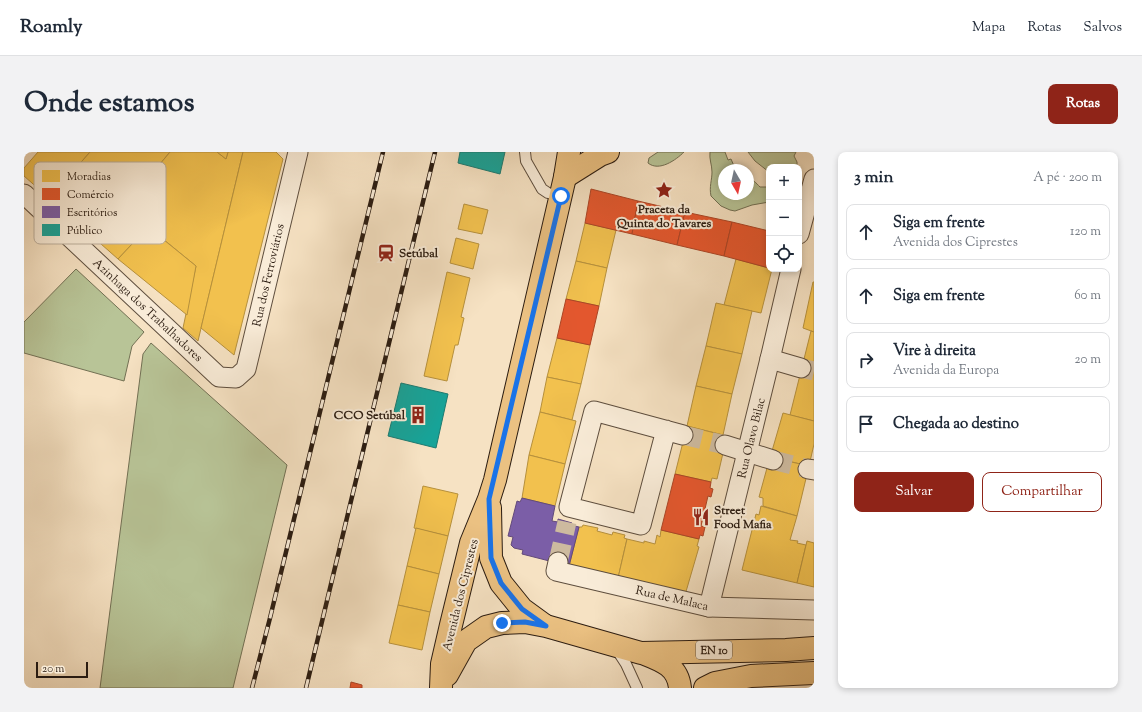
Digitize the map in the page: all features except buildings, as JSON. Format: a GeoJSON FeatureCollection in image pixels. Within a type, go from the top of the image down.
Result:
{"type":"FeatureCollection","features":[{"type":"Feature","properties":{"kind":"main road","name":"Avenida dos Ciprestes"},"geometry":{"type":"LineString","coordinates":[[442,687],[442,664],[450,625],[471,543],[489,499],[563,186],[569,152]]}},
{"type":"Feature","properties":{"kind":"main road"},"geometry":{"type":"LineString","coordinates":[[563,186],[600,155],[608,152]]}},
{"type":"Feature","properties":{"kind":"main road"},"geometry":{"type":"LineString","coordinates":[[489,499],[491,558],[501,583],[522,609],[546,626]]}},
{"type":"Feature","properties":{"kind":"main road","name":"EN 10"},"geometry":{"type":"LineString","coordinates":[[442,687],[466,641],[486,627],[502,623],[525,622],[546,626],[641,653],[814,648]]}},
{"type":"Feature","properties":{"kind":"main road"},"geometry":{"type":"LineString","coordinates":[[641,653],[659,660],[673,669],[678,677],[680,688]]}},
{"type":"Feature","properties":{"kind":"main road"},"geometry":{"type":"LineString","coordinates":[[710,686],[751,676],[814,673]]}},
{"type":"Feature","properties":{"kind":"street","name":"Rua dos Ferroviários"},"geometry":{"type":"LineString","coordinates":[[219,376],[236,378],[246,369],[298,152]]}},
{"type":"Feature","properties":{"kind":"street"},"geometry":{"type":"LineString","coordinates":[[802,223],[814,179]]}},
{"type":"Feature","properties":{"kind":"street","name":"Azinhaga dos Trabalhadores"},"geometry":{"type":"LineString","coordinates":[[24,194],[34,203]]}},
{"type":"Feature","properties":{"kind":"street","name":"Azinhaga dos Trabalhadores"},"geometry":{"type":"LineString","coordinates":[[78,244],[219,376]]}},
{"type":"Feature","properties":{"kind":"street","name":"Rua Olavo Bilac"},"geometry":{"type":"LineString","coordinates":[[709,607],[790,272]]}},
{"type":"Feature","properties":{"kind":"street"},"geometry":{"type":"LineString","coordinates":[[770,359],[801,368]]}},
{"type":"Feature","properties":{"kind":"street"},"geometry":{"type":"LineString","coordinates":[[594,411],[674,432],[641,525],[568,514],[594,411]]}},
{"type":"Feature","properties":{"kind":"street"},"geometry":{"type":"LineString","coordinates":[[725,445],[773,460]]}},
{"type":"Feature","properties":{"kind":"street","name":"Rua de Malaca"},"geometry":{"type":"LineString","coordinates":[[557,567],[709,607],[814,610]]}},
{"type":"Feature","properties":{"kind":"lane"},"geometry":{"type":"LineString","coordinates":[[525,152],[526,161],[542,189],[548,193],[563,186]]}},
{"type":"Feature","properties":{"kind":"lane"},"geometry":{"type":"LineString","coordinates":[[614,645],[626,664],[637,688]]}},
{"type":"Feature","properties":{"kind":"green space"},"geometry":{"type":"Polygon","coordinates":[[[658,152],[684,152],[677,158],[662,166],[648,163],[649,158],[658,152]]]}},
{"type":"Feature","properties":{"kind":"green space"},"geometry":{"type":"Polygon","coordinates":[[[710,152],[725,152],[728,160],[731,159],[733,164],[718,164],[718,200],[754,200],[754,182],[760,187],[766,187],[766,203],[752,205],[735,211],[721,206],[710,193],[712,172],[710,152]]]}},
{"type":"Feature","properties":{"kind":"green space"},"geometry":{"type":"Polygon","coordinates":[[[748,152],[796,152],[794,156],[797,164],[766,164],[766,170],[755,161],[748,152]]]}},
{"type":"Feature","properties":{"kind":"green space"},"geometry":{"type":"Polygon","coordinates":[[[76,269],[144,332],[132,346],[124,381],[24,353],[24,322],[76,269]]]}},
{"type":"Feature","properties":{"kind":"green space"},"geometry":{"type":"Polygon","coordinates":[[[151,343],[287,465],[233,688],[100,688],[143,354],[151,343]]]}},
{"type":"Feature","properties":{"kind":"tunnel"},"geometry":{"type":"LineString","coordinates":[[801,368],[814,371]]}},
{"type":"Feature","properties":{"kind":"tunnel"},"geometry":{"type":"LineString","coordinates":[[683,435],[725,445]]}},
{"type":"Feature","properties":{"kind":"tunnel"},"geometry":{"type":"LineString","coordinates":[[773,460],[808,469]]}},
{"type":"Feature","properties":{"kind":"tunnel"},"geometry":{"type":"LineString","coordinates":[[558,562],[567,522]]}},
{"type":"Feature","properties":{"kind":"railway"},"geometry":{"type":"LineString","coordinates":[[252,688],[383,152]]}},
{"type":"Feature","properties":{"kind":"railway"},"geometry":{"type":"LineString","coordinates":[[306,688],[435,152]]}},
{"type":"Feature","properties":{"kind":"place","name":"Praceta da Quinta do Tavares"},"geometry":{"type":"Point","coordinates":[664,190]}},
{"type":"Feature","properties":{"kind":"place","name":"Setúbal"},"geometry":{"type":"Point","coordinates":[386,253]}},
{"type":"Feature","properties":{"kind":"place","name":"CCO Setúbal"},"geometry":{"type":"Point","coordinates":[418,415]}},
{"type":"Feature","properties":{"kind":"place","name":"Street Food Mafia"},"geometry":{"type":"Point","coordinates":[701,517]}},
{"type":"Feature","properties":{"kind":"route"},"geometry":{"type":"LineString","coordinates":[[502,623],[525,622],[546,626],[522,609],[501,583],[491,558],[489,499],[561,196]]}}]}
